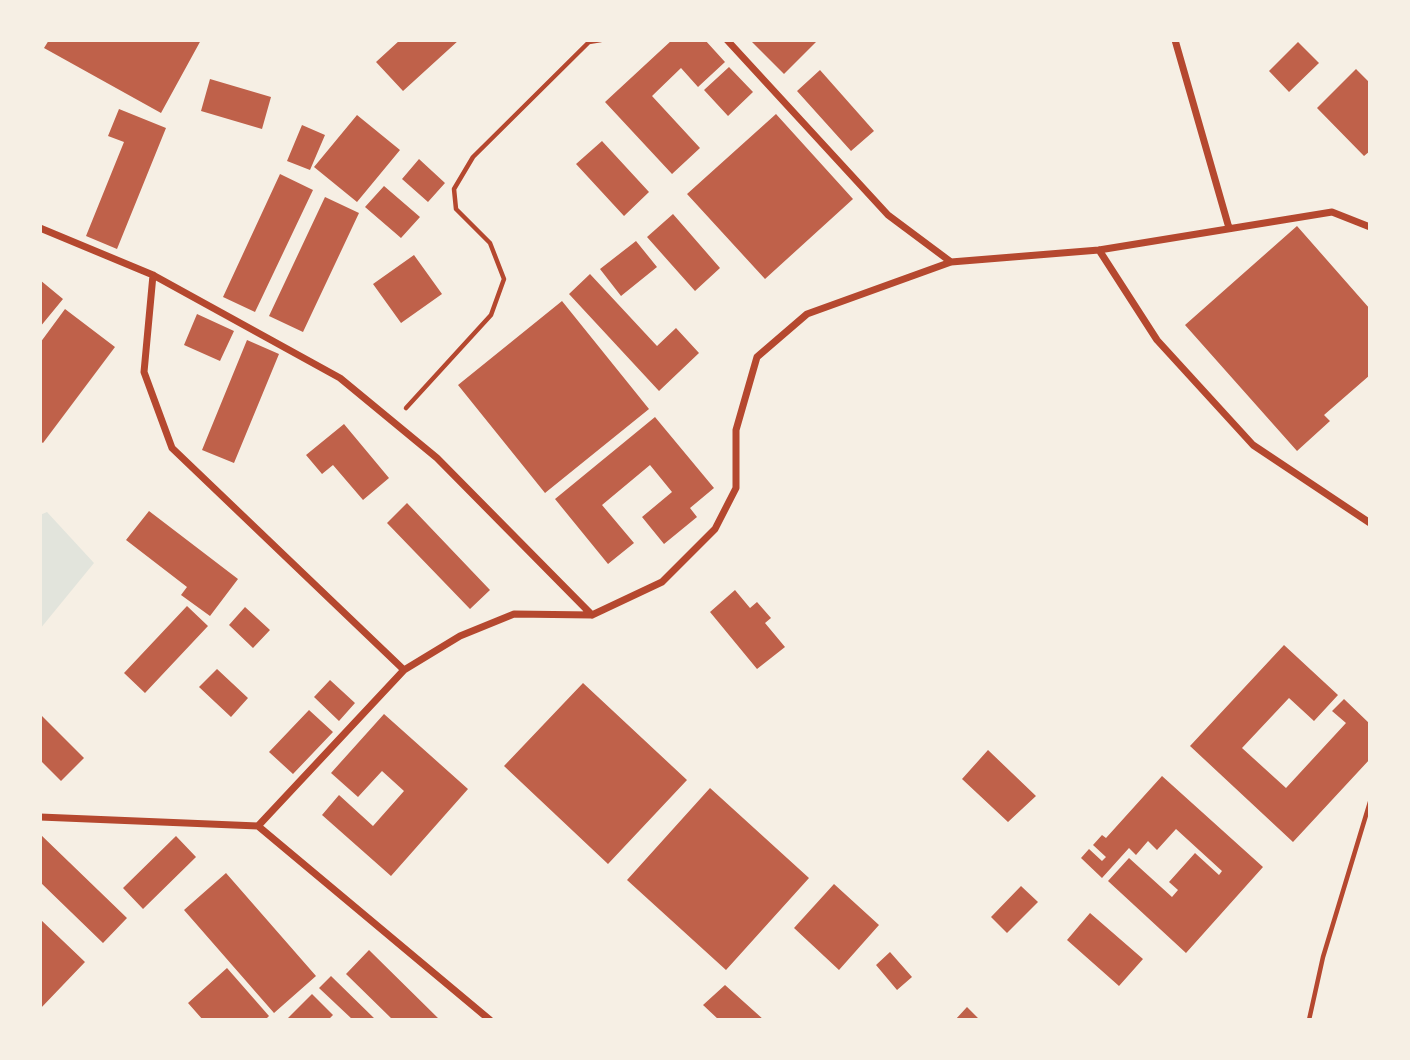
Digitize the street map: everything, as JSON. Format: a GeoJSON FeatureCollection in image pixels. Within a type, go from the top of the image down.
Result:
{"type":"FeatureCollection","features":[{"type":"Feature","properties":{"kind":"street"},"geometry":{"type":"LineString","coordinates":[[727,40],[888,215],[951,262]]}},
{"type":"Feature","properties":{"kind":"street"},"geometry":{"type":"LineString","coordinates":[[1175,40],[1229,228]]}},
{"type":"Feature","properties":{"kind":"street"},"geometry":{"type":"LineString","coordinates":[[258,826],[404,670],[460,636],[514,614],[592,615],[662,582],[715,529],[736,488],[736,430],[757,357],[807,314],[951,262],[1099,250],[1332,212],[1370,227]]}},
{"type":"Feature","properties":{"kind":"street"},"geometry":{"type":"LineString","coordinates":[[40,228],[153,275],[340,378],[437,458],[592,615]]}},
{"type":"Feature","properties":{"kind":"street"},"geometry":{"type":"LineString","coordinates":[[1099,250],[1157,340],[1253,446],[1370,523]]}},
{"type":"Feature","properties":{"kind":"street"},"geometry":{"type":"LineString","coordinates":[[153,275],[144,372],[172,448],[404,670]]}},
{"type":"Feature","properties":{"kind":"street"},"geometry":{"type":"LineString","coordinates":[[40,817],[258,826],[490,1020]]}},
{"type":"Feature","properties":{"kind":"path"},"geometry":{"type":"LineString","coordinates":[[393,422],[491,315],[504,279],[491,243],[456,209],[454,189],[473,157],[589,42],[601,40]]}},
{"type":"Feature","properties":{"kind":"path"},"geometry":{"type":"LineString","coordinates":[[1310,1020],[1323,957],[1370,802]]}},
{"type":"Feature","properties":{"kind":"shaded area"},"geometry":{"type":"Polygon","coordinates":[[[47,512],[94,563],[40,629],[40,515],[47,512]]]}},
{"type":"Feature","properties":{"kind":"building"},"geometry":{"type":"Polygon","coordinates":[[[49,40],[201,40],[161,113],[44,48],[49,40]]]}},
{"type":"Feature","properties":{"kind":"building"},"geometry":{"type":"Polygon","coordinates":[[[400,40],[459,40],[403,91],[376,62],[400,40]]]}},
{"type":"Feature","properties":{"kind":"building"},"geometry":{"type":"Polygon","coordinates":[[[672,40],[705,40],[725,62],[698,87],[681,68],[652,96],[700,148],[672,174],[605,102],[672,40]]]}},
{"type":"Feature","properties":{"kind":"building"},"geometry":{"type":"Polygon","coordinates":[[[750,40],[818,40],[784,74],[750,40]]]}},
{"type":"Feature","properties":{"kind":"building"},"geometry":{"type":"Polygon","coordinates":[[[1298,42],[1319,63],[1289,92],[1269,71],[1298,42]]]}},
{"type":"Feature","properties":{"kind":"building"},"geometry":{"type":"Polygon","coordinates":[[[729,67],[753,92],[728,116],[704,90],[729,67]]]}},
{"type":"Feature","properties":{"kind":"building"},"geometry":{"type":"Polygon","coordinates":[[[1356,69],[1370,83],[1370,151],[1364,156],[1317,108],[1356,69]]]}},
{"type":"Feature","properties":{"kind":"building"},"geometry":{"type":"Polygon","coordinates":[[[820,70],[874,131],[851,151],[797,91],[820,70]]]}},
{"type":"Feature","properties":{"kind":"building"},"geometry":{"type":"Polygon","coordinates":[[[210,79],[271,97],[262,129],[201,111],[210,79]]]}},
{"type":"Feature","properties":{"kind":"building"},"geometry":{"type":"Polygon","coordinates":[[[119,109],[166,128],[117,249],[86,236],[124,142],[108,136],[119,109]]]}},
{"type":"Feature","properties":{"kind":"building"},"geometry":{"type":"Polygon","coordinates":[[[776,114],[853,199],[765,279],[687,194],[776,114]]]}},
{"type":"Feature","properties":{"kind":"building"},"geometry":{"type":"Polygon","coordinates":[[[357,115],[400,150],[357,202],[314,167],[357,115]]]}},
{"type":"Feature","properties":{"kind":"building"},"geometry":{"type":"Polygon","coordinates":[[[302,125],[325,135],[310,170],[287,161],[302,125]]]}},
{"type":"Feature","properties":{"kind":"building"},"geometry":{"type":"Polygon","coordinates":[[[602,141],[649,192],[624,216],[576,164],[602,141]]]}},
{"type":"Feature","properties":{"kind":"building"},"geometry":{"type":"Polygon","coordinates":[[[419,159],[445,183],[428,202],[402,179],[419,159]]]}},
{"type":"Feature","properties":{"kind":"building"},"geometry":{"type":"Polygon","coordinates":[[[280,174],[313,190],[255,312],[223,297],[280,174]]]}},
{"type":"Feature","properties":{"kind":"building"},"geometry":{"type":"Polygon","coordinates":[[[384,186],[420,217],[401,238],[365,207],[384,186]]]}},
{"type":"Feature","properties":{"kind":"building"},"geometry":{"type":"Polygon","coordinates":[[[325,197],[359,213],[303,332],[269,316],[325,197]]]}},
{"type":"Feature","properties":{"kind":"building"},"geometry":{"type":"Polygon","coordinates":[[[673,214],[720,268],[695,291],[647,237],[673,214]]]}},
{"type":"Feature","properties":{"kind":"building"},"geometry":{"type":"Polygon","coordinates":[[[1297,226],[1370,309],[1370,375],[1324,415],[1330,421],[1297,451],[1185,325],[1297,226]]]}},
{"type":"Feature","properties":{"kind":"building"},"geometry":{"type":"Polygon","coordinates":[[[636,241],[657,267],[621,296],[600,269],[636,241]]]}},
{"type":"Feature","properties":{"kind":"building"},"geometry":{"type":"Polygon","coordinates":[[[414,255],[442,294],[401,323],[373,284],[414,255]]]}},
{"type":"Feature","properties":{"kind":"building"},"geometry":{"type":"Polygon","coordinates":[[[590,274],[657,346],[676,328],[699,353],[659,391],[569,294],[590,274]]]}},
{"type":"Feature","properties":{"kind":"building"},"geometry":{"type":"Polygon","coordinates":[[[40,280],[63,299],[40,327],[40,280]]]}},
{"type":"Feature","properties":{"kind":"building"},"geometry":{"type":"Polygon","coordinates":[[[562,301],[649,409],[545,493],[458,385],[562,301]]]}},
{"type":"Feature","properties":{"kind":"building"},"geometry":{"type":"Polygon","coordinates":[[[65,309],[115,347],[43,443],[40,441],[40,343],[65,309]]]}},
{"type":"Feature","properties":{"kind":"building"},"geometry":{"type":"Polygon","coordinates":[[[197,314],[234,331],[220,361],[184,345],[197,314]]]}},
{"type":"Feature","properties":{"kind":"building"},"geometry":{"type":"Polygon","coordinates":[[[247,340],[279,354],[234,463],[202,450],[247,340]]]}},
{"type":"Feature","properties":{"kind":"building"},"geometry":{"type":"Polygon","coordinates":[[[655,417],[714,488],[690,508],[697,517],[664,544],[642,517],[672,492],[650,465],[602,505],[634,543],[608,564],[555,499],[655,417]]]}},
{"type":"Feature","properties":{"kind":"building"},"geometry":{"type":"Polygon","coordinates":[[[344,424],[389,478],[363,500],[333,465],[322,474],[306,455],[344,424]]]}},
{"type":"Feature","properties":{"kind":"building"},"geometry":{"type":"Polygon","coordinates":[[[407,503],[490,590],[470,609],[387,523],[407,503]]]}},
{"type":"Feature","properties":{"kind":"building"},"geometry":{"type":"Polygon","coordinates":[[[149,511],[238,579],[210,616],[181,595],[187,587],[126,540],[149,511]]]}},
{"type":"Feature","properties":{"kind":"building"},"geometry":{"type":"Polygon","coordinates":[[[735,590],[750,608],[757,602],[771,618],[765,623],[785,647],[757,669],[710,612],[735,590]]]}},
{"type":"Feature","properties":{"kind":"building"},"geometry":{"type":"Polygon","coordinates":[[[187,606],[208,626],[145,693],[124,673],[187,606]]]}},
{"type":"Feature","properties":{"kind":"building"},"geometry":{"type":"Polygon","coordinates":[[[245,607],[270,630],[253,648],[229,625],[245,607]]]}},
{"type":"Feature","properties":{"kind":"building"},"geometry":{"type":"Polygon","coordinates":[[[1284,645],[1338,695],[1314,721],[1289,698],[1242,748],[1286,788],[1346,723],[1332,711],[1344,699],[1370,724],[1370,759],[1293,842],[1190,746],[1284,645]]]}},
{"type":"Feature","properties":{"kind":"building"},"geometry":{"type":"Polygon","coordinates":[[[217,669],[248,698],[231,717],[199,687],[217,669]]]}},
{"type":"Feature","properties":{"kind":"building"},"geometry":{"type":"Polygon","coordinates":[[[330,680],[355,703],[339,721],[314,697],[330,680]]]}},
{"type":"Feature","properties":{"kind":"building"},"geometry":{"type":"Polygon","coordinates":[[[583,683],[687,780],[608,864],[504,766],[583,683]]]}},
{"type":"Feature","properties":{"kind":"building"},"geometry":{"type":"Polygon","coordinates":[[[309,710],[333,732],[293,774],[269,752],[309,710]]]}},
{"type":"Feature","properties":{"kind":"building"},"geometry":{"type":"Polygon","coordinates":[[[40,714],[84,758],[61,781],[40,760],[40,714]]]}},
{"type":"Feature","properties":{"kind":"building"},"geometry":{"type":"Polygon","coordinates":[[[384,714],[468,789],[391,876],[322,815],[339,795],[373,826],[404,791],[382,771],[358,797],[331,773],[384,714]]]}},
{"type":"Feature","properties":{"kind":"building"},"geometry":{"type":"Polygon","coordinates":[[[988,750],[1036,796],[1008,822],[962,779],[988,750]]]}},
{"type":"Feature","properties":{"kind":"building"},"geometry":{"type":"Polygon","coordinates":[[[1162,776],[1263,867],[1186,953],[1108,881],[1129,858],[1172,897],[1178,890],[1169,882],[1195,853],[1219,875],[1222,871],[1176,829],[1157,850],[1148,841],[1136,855],[1129,848],[1102,878],[1081,858],[1089,849],[1102,861],[1106,857],[1093,845],[1102,835],[1106,838],[1162,776]]]}},
{"type":"Feature","properties":{"kind":"building"},"geometry":{"type":"Polygon","coordinates":[[[710,788],[809,878],[726,970],[627,880],[710,788]]]}},
{"type":"Feature","properties":{"kind":"building"},"geometry":{"type":"Polygon","coordinates":[[[40,834],[127,918],[103,943],[40,882],[40,834]]]}},
{"type":"Feature","properties":{"kind":"building"},"geometry":{"type":"Polygon","coordinates":[[[176,836],[196,857],[143,909],[123,888],[176,836]]]}},
{"type":"Feature","properties":{"kind":"building"},"geometry":{"type":"Polygon","coordinates":[[[226,873],[316,976],[274,1013],[184,910],[226,873]]]}},
{"type":"Feature","properties":{"kind":"building"},"geometry":{"type":"Polygon","coordinates":[[[834,884],[879,925],[839,970],[794,928],[834,884]]]}},
{"type":"Feature","properties":{"kind":"building"},"geometry":{"type":"Polygon","coordinates":[[[1021,886],[1038,902],[1007,933],[991,917],[1021,886]]]}},
{"type":"Feature","properties":{"kind":"building"},"geometry":{"type":"Polygon","coordinates":[[[1090,913],[1143,959],[1119,986],[1067,940],[1090,913]]]}},
{"type":"Feature","properties":{"kind":"building"},"geometry":{"type":"Polygon","coordinates":[[[40,919],[85,962],[40,1009],[41,964],[40,919]]]}},
{"type":"Feature","properties":{"kind":"building"},"geometry":{"type":"Polygon","coordinates":[[[369,950],[440,1020],[393,1020],[346,974],[369,950]]]}},
{"type":"Feature","properties":{"kind":"building"},"geometry":{"type":"Polygon","coordinates":[[[890,952],[912,977],[897,990],[876,965],[890,952]]]}},
{"type":"Feature","properties":{"kind":"building"},"geometry":{"type":"Polygon","coordinates":[[[227,968],[269,1016],[265,1020],[203,1020],[188,1003],[227,968]]]}},
{"type":"Feature","properties":{"kind":"building"},"geometry":{"type":"Polygon","coordinates":[[[331,976],[376,1020],[353,1020],[319,988],[331,976]]]}},
{"type":"Feature","properties":{"kind":"building"},"geometry":{"type":"Polygon","coordinates":[[[725,985],[764,1020],[719,1020],[703,1005],[725,985]]]}},
{"type":"Feature","properties":{"kind":"building"},"geometry":{"type":"Polygon","coordinates":[[[312,994],[333,1015],[328,1020],[286,1020],[312,994]]]}},
{"type":"Feature","properties":{"kind":"building"},"geometry":{"type":"Polygon","coordinates":[[[967,1007],[980,1020],[955,1020],[967,1007]]]}}]}
